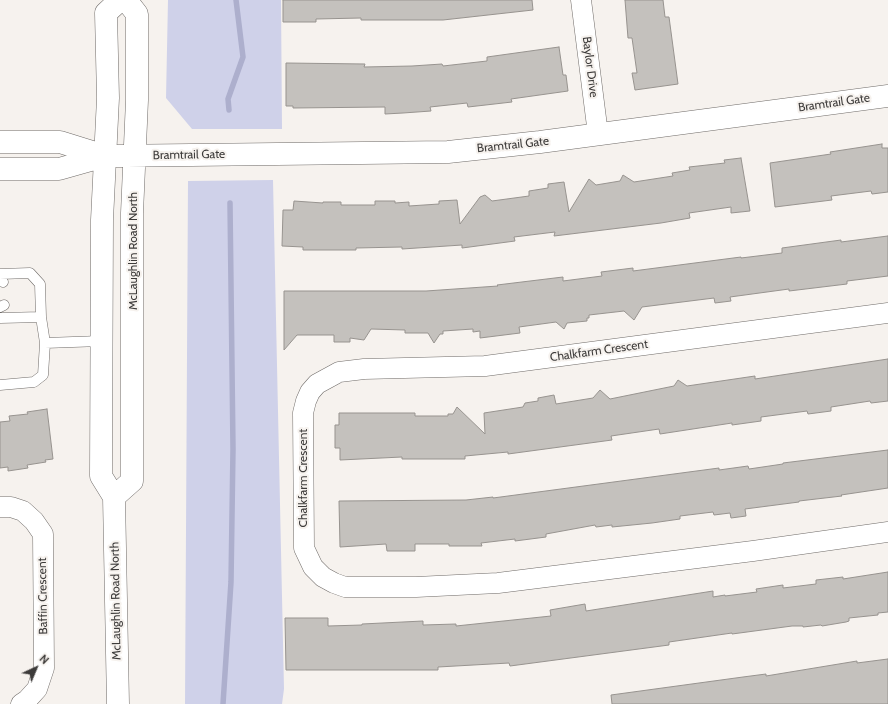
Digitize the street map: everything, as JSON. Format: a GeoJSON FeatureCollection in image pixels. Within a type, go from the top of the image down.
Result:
{"type":"FeatureCollection","features":[{"type":"Feature","properties":{"kind":"main road"},"geometry":{"type":"LineString","coordinates":[[114,497],[101,476],[102,220],[108,98],[106,13],[120,0]]}},
{"type":"Feature","properties":{"kind":"main road","name":"McLaughlin Road North"},"geometry":{"type":"LineString","coordinates":[[118,704],[114,497],[132,481],[132,213],[137,100],[137,14],[126,0]]}},
{"type":"Feature","properties":{"kind":"main road","name":"Bramtrail Gate"},"geometry":{"type":"LineString","coordinates":[[105,156],[448,152],[490,148],[888,96]]}},
{"type":"Feature","properties":{"kind":"main road"},"geometry":{"type":"LineString","coordinates":[[0,142],[60,142],[105,156]]}},
{"type":"Feature","properties":{"kind":"main road"},"geometry":{"type":"LineString","coordinates":[[0,169],[59,169],[105,156]]}},
{"type":"Feature","properties":{"kind":"street","name":"Baylor Drive"},"geometry":{"type":"LineString","coordinates":[[581,0],[598,134]]}},
{"type":"Feature","properties":{"kind":"street","name":"Chalkfarm Crescent"},"geometry":{"type":"LineString","coordinates":[[888,313],[485,366],[339,372],[317,384],[308,396],[303,413],[304,548],[313,567],[323,577],[345,587],[416,587],[498,583],[753,551],[888,532]]}},
{"type":"Feature","properties":{"kind":"street","name":"Baffin Crescent"},"geometry":{"type":"LineString","coordinates":[[0,507],[10,507],[23,511],[34,521],[42,534],[44,668],[37,690],[21,704]]}},
{"type":"Feature","properties":{"kind":"lane"},"geometry":{"type":"LineString","coordinates":[[0,385],[34,382],[43,375],[45,364],[45,343],[41,317],[40,284],[30,273],[1,279]]}},
{"type":"Feature","properties":{"kind":"lane"},"geometry":{"type":"LineString","coordinates":[[0,318],[41,317]]}},
{"type":"Feature","properties":{"kind":"lane"},"geometry":{"type":"LineString","coordinates":[[45,343],[101,341]]}},
{"type":"Feature","properties":{"kind":"shaded area"},"geometry":{"type":"Polygon","coordinates":[[[168,0],[281,0],[282,129],[192,129],[166,98],[168,0]]]}},
{"type":"Feature","properties":{"kind":"shaded area"},"geometry":{"type":"Polygon","coordinates":[[[273,180],[284,689],[282,704],[185,704],[188,181],[273,180]]]}},
{"type":"Feature","properties":{"kind":"building"},"geometry":{"type":"Polygon","coordinates":[[[283,0],[532,0],[533,10],[443,20],[361,20],[361,18],[316,19],[316,22],[283,22],[283,0]]]}},
{"type":"Feature","properties":{"kind":"building"},"geometry":{"type":"Polygon","coordinates":[[[625,0],[663,0],[665,17],[669,17],[678,84],[635,90],[632,73],[637,73],[632,38],[628,38],[625,0]]]}},
{"type":"Feature","properties":{"kind":"building"},"geometry":{"type":"Polygon","coordinates":[[[559,47],[563,75],[566,75],[568,91],[511,99],[512,102],[468,107],[467,103],[430,107],[431,111],[385,114],[385,107],[293,108],[293,106],[286,106],[286,63],[365,64],[364,67],[442,64],[443,66],[487,61],[487,57],[559,47]]]}},
{"type":"Feature","properties":{"kind":"building"},"geometry":{"type":"Polygon","coordinates":[[[882,144],[882,148],[888,148],[888,192],[872,194],[871,191],[831,196],[832,200],[775,207],[770,163],[831,154],[830,152],[882,144]]]}},
{"type":"Feature","properties":{"kind":"building"},"geometry":{"type":"Polygon","coordinates":[[[741,158],[750,211],[731,213],[731,207],[689,213],[690,218],[661,223],[554,236],[555,232],[514,237],[515,241],[462,248],[462,245],[402,249],[402,247],[356,248],[356,250],[303,250],[303,247],[282,246],[283,210],[293,210],[294,201],[323,203],[341,202],[341,205],[375,205],[375,201],[395,201],[395,203],[409,202],[409,206],[439,204],[439,201],[457,200],[460,224],[480,197],[485,195],[492,201],[529,196],[529,191],[548,188],[548,184],[564,182],[569,212],[589,179],[596,185],[620,181],[623,175],[634,182],[673,176],[672,173],[690,170],[689,167],[725,163],[724,160],[741,158]]]}},
{"type":"Feature","properties":{"kind":"building"},"geometry":{"type":"Polygon","coordinates":[[[888,236],[888,276],[847,281],[847,284],[789,291],[789,289],[730,297],[731,301],[715,303],[714,298],[642,307],[634,320],[624,311],[589,315],[587,321],[567,323],[564,329],[556,322],[519,327],[520,333],[480,338],[480,331],[473,332],[473,329],[443,331],[443,334],[440,334],[434,343],[428,333],[405,333],[405,330],[371,329],[364,340],[350,338],[350,342],[334,342],[334,335],[297,335],[284,350],[284,291],[426,291],[498,286],[497,285],[563,277],[563,281],[602,276],[601,272],[633,268],[633,271],[782,253],[782,248],[841,240],[841,242],[888,236]]]}},
{"type":"Feature","properties":{"kind":"building"},"geometry":{"type":"Polygon","coordinates":[[[888,359],[888,401],[871,403],[870,401],[831,407],[831,411],[808,414],[807,411],[761,417],[761,421],[732,425],[732,423],[660,434],[659,429],[611,436],[612,440],[508,454],[508,452],[465,456],[465,459],[402,459],[402,457],[340,460],[340,448],[335,448],[335,425],[339,425],[339,413],[415,413],[415,416],[448,416],[448,414],[453,414],[457,407],[485,434],[484,413],[523,407],[525,403],[538,401],[538,398],[554,395],[556,404],[593,398],[600,390],[610,399],[674,386],[678,380],[687,386],[755,376],[755,379],[888,359]]]}},
{"type":"Feature","properties":{"kind":"building"},"geometry":{"type":"Polygon","coordinates":[[[47,409],[53,459],[45,460],[46,462],[27,465],[28,468],[8,471],[8,467],[0,468],[0,422],[10,421],[9,416],[28,414],[27,412],[47,409]]]}},
{"type":"Feature","properties":{"kind":"building"},"geometry":{"type":"Polygon","coordinates":[[[888,450],[888,488],[841,495],[842,496],[745,509],[746,516],[731,518],[730,513],[714,515],[713,512],[680,516],[680,519],[652,523],[612,527],[612,525],[596,527],[595,525],[546,534],[546,537],[481,543],[482,546],[415,544],[415,551],[387,551],[386,544],[340,547],[339,501],[466,500],[493,498],[719,468],[719,470],[748,466],[749,469],[783,463],[888,450]]]}},
{"type":"Feature","properties":{"kind":"building"},"geometry":{"type":"Polygon","coordinates":[[[888,572],[888,612],[878,613],[878,615],[849,618],[849,621],[846,622],[822,626],[792,626],[732,633],[669,642],[669,645],[510,666],[509,663],[438,667],[438,670],[286,670],[285,618],[328,618],[328,626],[423,621],[423,625],[456,624],[456,626],[551,616],[550,610],[585,604],[586,611],[713,591],[713,597],[725,596],[757,592],[756,589],[783,585],[783,588],[816,584],[816,580],[843,577],[843,579],[888,572]]]}},
{"type":"Feature","properties":{"kind":"building"},"geometry":{"type":"Polygon","coordinates":[[[888,659],[888,704],[612,704],[611,695],[766,674],[766,676],[857,661],[857,663],[888,659]]]}},
{"type":"Feature","properties":{"kind":"waterway"},"geometry":{"type":"LineString","coordinates":[[229,110],[228,99],[243,57],[236,0]]}},
{"type":"Feature","properties":{"kind":"waterway"},"geometry":{"type":"LineString","coordinates":[[223,704],[231,582],[233,449],[230,203]]}}]}
